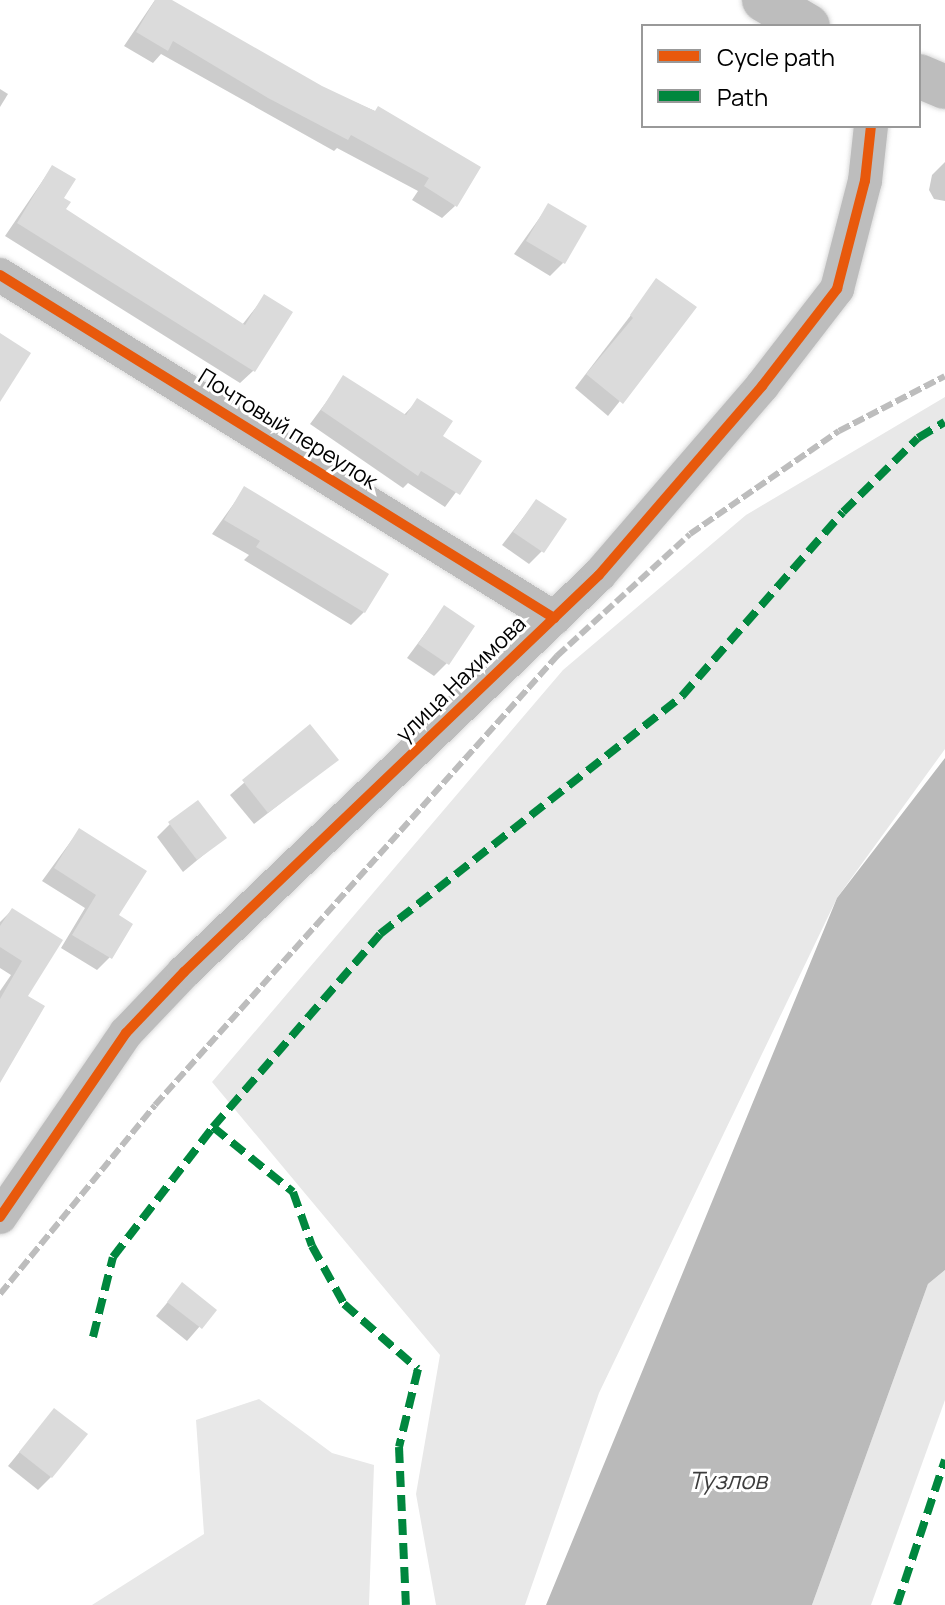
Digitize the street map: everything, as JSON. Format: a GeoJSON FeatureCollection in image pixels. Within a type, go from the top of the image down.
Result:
{"type":"FeatureCollection","features":[{"type":"Feature","properties":{"kind":"main road"},"geometry":{"type":"LineString","coordinates":[[764,0],[805,24]]}},
{"type":"Feature","properties":{"kind":"main road"},"geometry":{"type":"LineString","coordinates":[[921,77],[945,87]]}},
{"type":"Feature","properties":{"kind":"street","name":"улица Нахимова"},"geometry":{"type":"LineString","coordinates":[[0,1217],[126,1033],[184,972],[599,575],[762,386],[837,289],[865,181],[871,128]]}},
{"type":"Feature","properties":{"kind":"street","name":"Почтовый переулок"},"geometry":{"type":"LineString","coordinates":[[0,275],[554,618]]}},
{"type":"Feature","properties":{"kind":"shaded area"},"geometry":{"type":"Polygon","coordinates":[[[945,397],[945,749],[837,898],[599,1393],[525,1605],[436,1605],[416,1494],[440,1355],[212,1082],[563,670],[746,515],[945,397]]]}},
{"type":"Feature","properties":{"kind":"shaded area"},"geometry":{"type":"Polygon","coordinates":[[[945,1270],[945,1400],[871,1605],[812,1605],[928,1284],[945,1270]]]}},
{"type":"Feature","properties":{"kind":"shaded area"},"geometry":{"type":"Polygon","coordinates":[[[259,1399],[332,1453],[374,1465],[369,1605],[92,1605],[204,1534],[196,1420],[259,1399]]]}},
{"type":"Feature","properties":{"kind":"water","name":"Тузлов"},"geometry":{"type":"Polygon","coordinates":[[[945,758],[945,1270],[928,1284],[812,1605],[546,1605],[837,898],[945,758]]]}},
{"type":"Feature","properties":{"kind":"building"},"geometry":{"type":"Polygon","coordinates":[[[155,0],[172,0],[322,86],[375,111],[378,106],[481,167],[457,207],[424,186],[429,178],[351,135],[348,140],[268,98],[173,41],[168,51],[136,32],[155,0]]]}},
{"type":"Feature","properties":{"kind":"building"},"geometry":{"type":"Polygon","coordinates":[[[52,165],[76,179],[64,198],[71,202],[66,209],[245,325],[264,294],[293,312],[255,372],[17,223],[52,165]]]}},
{"type":"Feature","properties":{"kind":"building"},"geometry":{"type":"Polygon","coordinates":[[[548,203],[587,226],[565,264],[526,241],[548,203]]]}},
{"type":"Feature","properties":{"kind":"building"},"geometry":{"type":"Polygon","coordinates":[[[656,278],[697,307],[623,404],[586,374],[633,318],[630,315],[656,278]]]}},
{"type":"Feature","properties":{"kind":"building"},"geometry":{"type":"Polygon","coordinates":[[[0,333],[31,353],[0,402],[0,333]]]}},
{"type":"Feature","properties":{"kind":"building"},"geometry":{"type":"Polygon","coordinates":[[[343,375],[406,415],[417,398],[453,421],[443,436],[482,461],[460,495],[421,471],[418,476],[321,410],[343,375]]]}},
{"type":"Feature","properties":{"kind":"building"},"geometry":{"type":"Polygon","coordinates":[[[244,486],[389,574],[365,613],[256,547],[260,541],[224,520],[244,486]]]}},
{"type":"Feature","properties":{"kind":"building"},"geometry":{"type":"Polygon","coordinates":[[[536,499],[567,519],[544,553],[513,532],[536,499]]]}},
{"type":"Feature","properties":{"kind":"building"},"geometry":{"type":"Polygon","coordinates":[[[444,605],[475,626],[449,665],[418,644],[444,605]]]}},
{"type":"Feature","properties":{"kind":"building"},"geometry":{"type":"Polygon","coordinates":[[[310,724],[339,760],[268,813],[242,780],[310,724]]]}},
{"type":"Feature","properties":{"kind":"building"},"geometry":{"type":"Polygon","coordinates":[[[198,800],[227,838],[197,860],[168,822],[198,800]]]}},
{"type":"Feature","properties":{"kind":"building"},"geometry":{"type":"Polygon","coordinates":[[[79,828],[147,871],[119,915],[133,924],[112,959],[72,935],[96,895],[54,868],[79,828]]]}},
{"type":"Feature","properties":{"kind":"building"},"geometry":{"type":"Polygon","coordinates":[[[12,908],[63,940],[28,996],[45,1006],[0,1083],[0,999],[22,961],[0,947],[0,926],[12,908]]]}},
{"type":"Feature","properties":{"kind":"building"},"geometry":{"type":"Polygon","coordinates":[[[182,1282],[217,1310],[202,1329],[167,1302],[182,1282]]]}},
{"type":"Feature","properties":{"kind":"building"},"geometry":{"type":"Polygon","coordinates":[[[54,1408],[88,1434],[52,1478],[19,1452],[54,1408]]]}},
{"type":"Feature","properties":{"kind":"railway"},"geometry":{"type":"LineString","coordinates":[[0,1294],[155,1105],[557,656],[690,534],[839,431],[945,376]]}},
{"type":"Feature","properties":{"kind":"marked path"},"geometry":{"type":"LineString","coordinates":[[93,1337],[113,1257],[213,1127],[380,934],[682,696],[843,512],[918,438],[945,422]]}},
{"type":"Feature","properties":{"kind":"marked path"},"geometry":{"type":"LineString","coordinates":[[213,1127],[293,1192],[312,1246],[344,1304],[418,1369],[399,1447],[406,1605]]}},
{"type":"Feature","properties":{"kind":"marked path"},"geometry":{"type":"LineString","coordinates":[[897,1605],[945,1460]]}},
{"type":"Feature","properties":{"kind":"cycle path"},"geometry":{"type":"LineString","coordinates":[[0,1217],[126,1033],[184,972],[599,575],[762,386],[837,289],[865,181],[871,128]]}},
{"type":"Feature","properties":{"kind":"cycle path"},"geometry":{"type":"LineString","coordinates":[[0,275],[554,618]]}}]}
